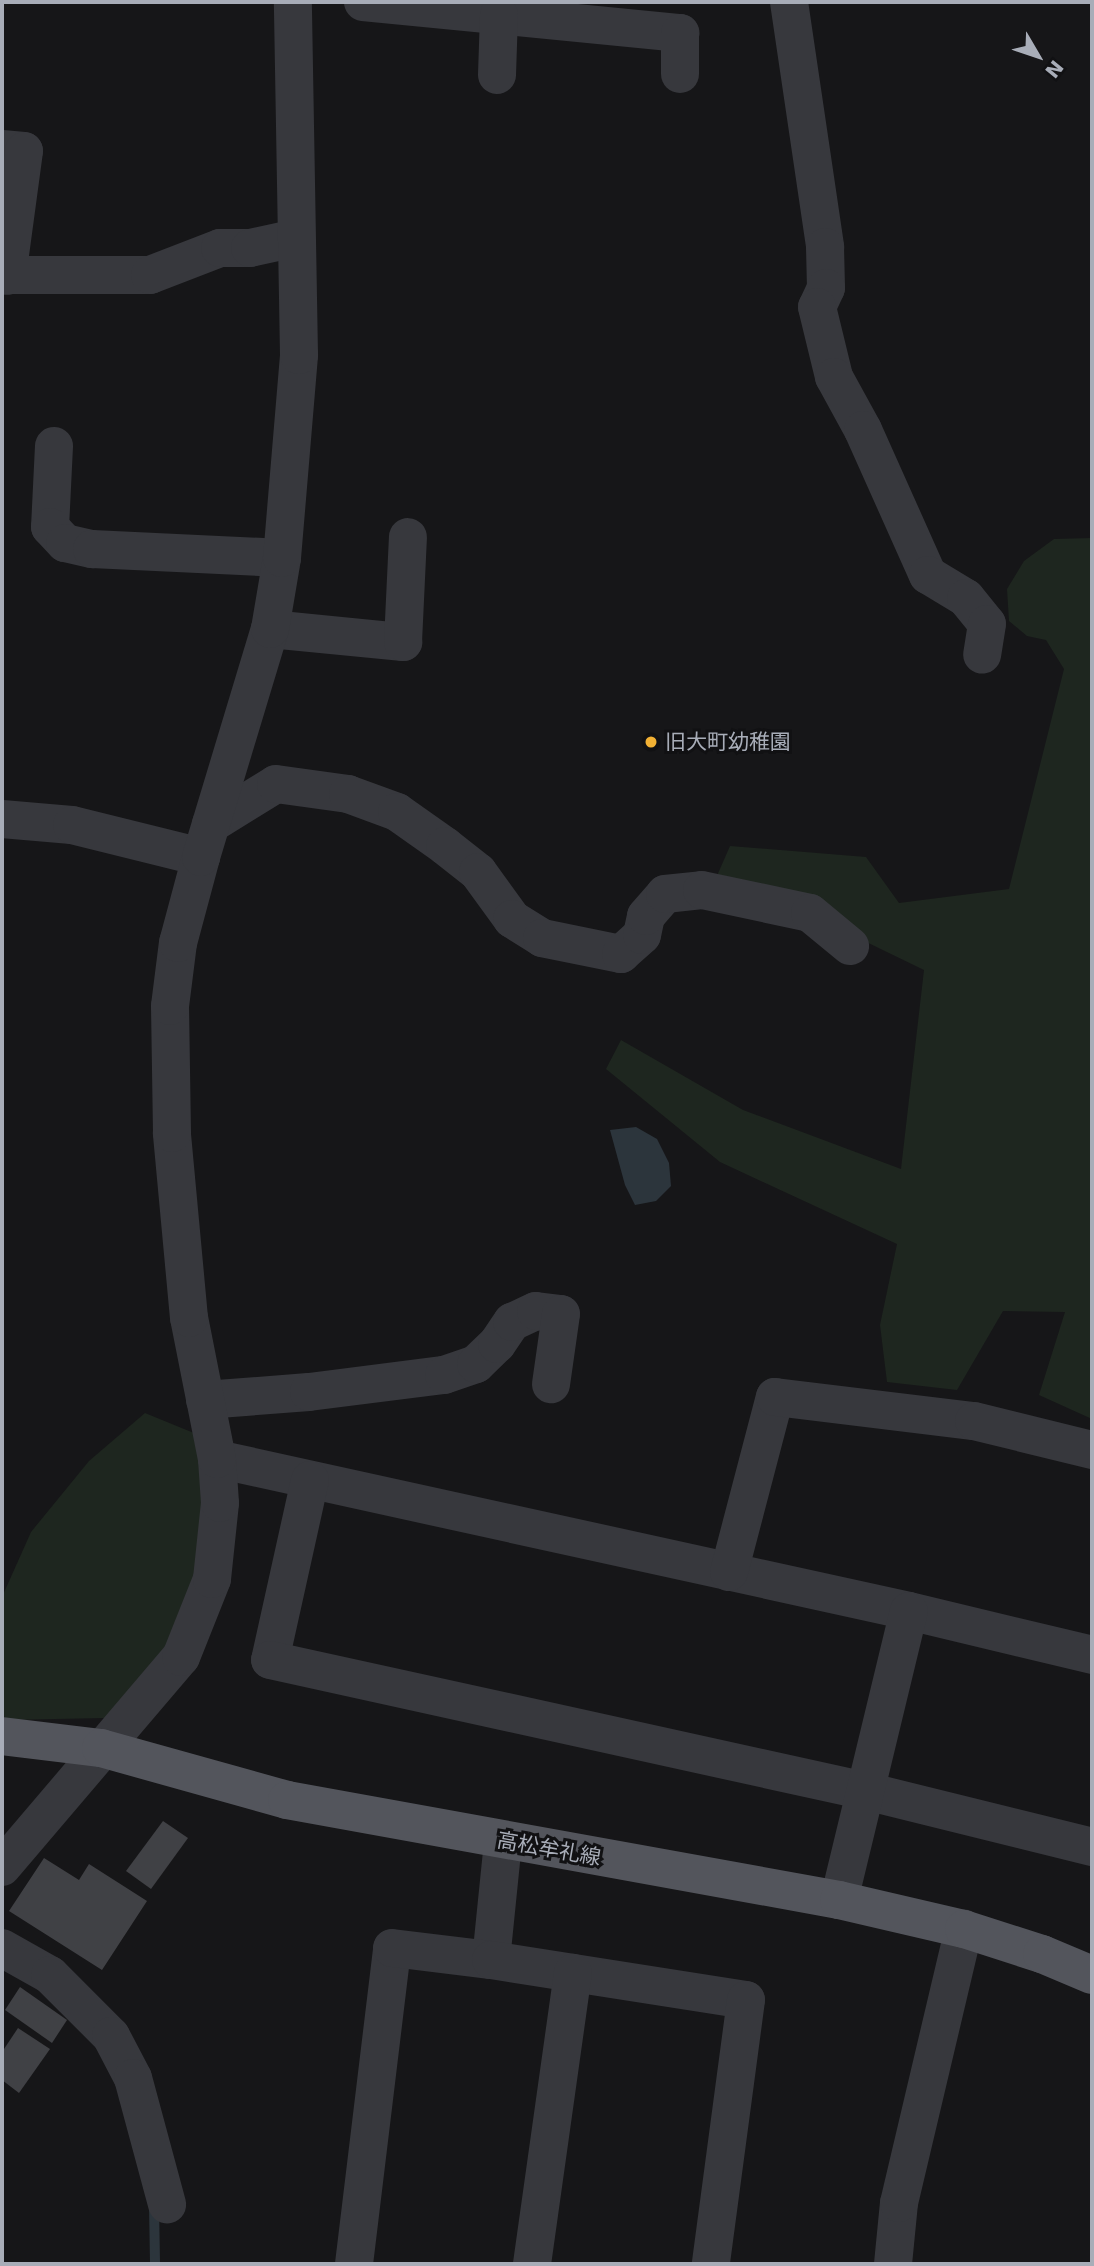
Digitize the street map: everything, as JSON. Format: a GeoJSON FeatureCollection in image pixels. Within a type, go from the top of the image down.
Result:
{"type":"FeatureCollection","features":[{"type":"Feature","properties":{"kind":"main road","name":"高松牟礼線"},"geometry":{"type":"LineString","coordinates":[[2,1736],[101,1748],[287,1800],[839,1900],[964,1929],[1042,1954],[1092,1975]]}},
{"type":"Feature","properties":{"kind":"street"},"geometry":{"type":"LineString","coordinates":[[2,1867],[181,1657],[212,1579],[220,1503],[217,1459],[189,1318],[172,1133],[170,1006],[178,943],[270,629],[282,558],[299,355],[293,2]]}},
{"type":"Feature","properties":{"kind":"street"},"geometry":{"type":"LineString","coordinates":[[363,2],[680,33],[680,74]]}},
{"type":"Feature","properties":{"kind":"street"},"geometry":{"type":"LineString","coordinates":[[789,2],[825,247],[826,288],[817,307],[834,377],[863,430],[928,575],[966,598],[987,625],[982,655]]}},
{"type":"Feature","properties":{"kind":"street"},"geometry":{"type":"LineString","coordinates":[[496,75],[499,15]]}},
{"type":"Feature","properties":{"kind":"street"},"geometry":{"type":"LineString","coordinates":[[2,149],[24,151],[4,276],[150,275],[220,248],[250,248],[296,238]]}},
{"type":"Feature","properties":{"kind":"street"},"geometry":{"type":"LineString","coordinates":[[54,446],[50,527],[65,543],[92,550],[282,558]]}},
{"type":"Feature","properties":{"kind":"street"},"geometry":{"type":"LineString","coordinates":[[270,629],[403,642],[408,537]]}},
{"type":"Feature","properties":{"kind":"street"},"geometry":{"type":"LineString","coordinates":[[2,819],[206,840],[276,784],[348,794],[397,813],[444,846],[478,872],[512,919],[542,938],[621,954],[642,935],[646,916],[665,894],[702,890],[810,913],[850,946]]}},
{"type":"Feature","properties":{"kind":"street"},"geometry":{"type":"LineString","coordinates":[[205,1400],[309,1392],[444,1375],[476,1364],[497,1344],[512,1322],[536,1311],[561,1314],[551,1384]]}},
{"type":"Feature","properties":{"kind":"street"},"geometry":{"type":"LineString","coordinates":[[729,1572],[775,1397],[974,1422],[1092,1450]]}},
{"type":"Feature","properties":{"kind":"street"},"geometry":{"type":"LineString","coordinates":[[217,1459],[909,1611],[1092,1655]]}},
{"type":"Feature","properties":{"kind":"street"},"geometry":{"type":"LineString","coordinates":[[310,1480],[270,1660],[866,1791],[1092,1847]]}},
{"type":"Feature","properties":{"kind":"street"},"geometry":{"type":"LineString","coordinates":[[839,1900],[909,1611]]}},
{"type":"Feature","properties":{"kind":"street"},"geometry":{"type":"LineString","coordinates":[[491,1960],[503,1840]]}},
{"type":"Feature","properties":{"kind":"street"},"geometry":{"type":"LineString","coordinates":[[892,2264],[899,2203],[964,1929]]}},
{"type":"Feature","properties":{"kind":"street"},"geometry":{"type":"LineString","coordinates":[[2,1948],[50,1975],[111,2036],[133,2078],[167,2204]]}},
{"type":"Feature","properties":{"kind":"street"},"geometry":{"type":"LineString","coordinates":[[354,2264],[392,1948],[491,1960],[746,2000],[711,2264]]}},
{"type":"Feature","properties":{"kind":"street"},"geometry":{"type":"LineString","coordinates":[[532,2264],[573,1973]]}},
{"type":"Feature","properties":{"kind":"shaded area"},"geometry":{"type":"Polygon","coordinates":[[[1092,538],[1092,1419],[1039,1395],[1065,1312],[1003,1311],[957,1390],[887,1382],[880,1325],[897,1244],[720,1162],[606,1069],[621,1040],[743,1110],[901,1169],[924,970],[856,937],[716,878],[730,846],[866,857],[899,903],[1009,889],[1064,669],[1046,640],[1027,636],[1009,621],[1007,589],[1024,561],[1054,539],[1092,538]]]}},
{"type":"Feature","properties":{"kind":"shaded area"},"geometry":{"type":"Polygon","coordinates":[[[636,1127],[657,1139],[669,1163],[671,1186],[656,1201],[635,1205],[625,1185],[610,1130],[636,1127]]]}},
{"type":"Feature","properties":{"kind":"shaded area"},"geometry":{"type":"Polygon","coordinates":[[[145,1413],[206,1438],[205,1582],[171,1655],[105,1718],[6,1720],[2,1713],[2,1597],[31,1532],[89,1461],[145,1413]]]}},
{"type":"Feature","properties":{"kind":"building"},"geometry":{"type":"Polygon","coordinates":[[[163,1821],[188,1838],[151,1889],[126,1871],[163,1821]]]}},
{"type":"Feature","properties":{"kind":"building"},"geometry":{"type":"Polygon","coordinates":[[[44,1858],[79,1880],[89,1864],[147,1901],[102,1970],[9,1911],[44,1858]]]}},
{"type":"Feature","properties":{"kind":"building"},"geometry":{"type":"Polygon","coordinates":[[[20,1987],[67,2020],[52,2043],[5,2010],[20,1987]]]}},
{"type":"Feature","properties":{"kind":"building"},"geometry":{"type":"Polygon","coordinates":[[[18,2028],[50,2049],[19,2093],[2,2080],[2,2052],[18,2028]]]}},
{"type":"Feature","properties":{"kind":"waterway"},"geometry":{"type":"LineString","coordinates":[[154,2205],[155,2264]]}},
{"type":"Feature","properties":{"kind":"place","name":"旧大町幼稚園"},"geometry":{"type":"Point","coordinates":[651,742]}}]}
